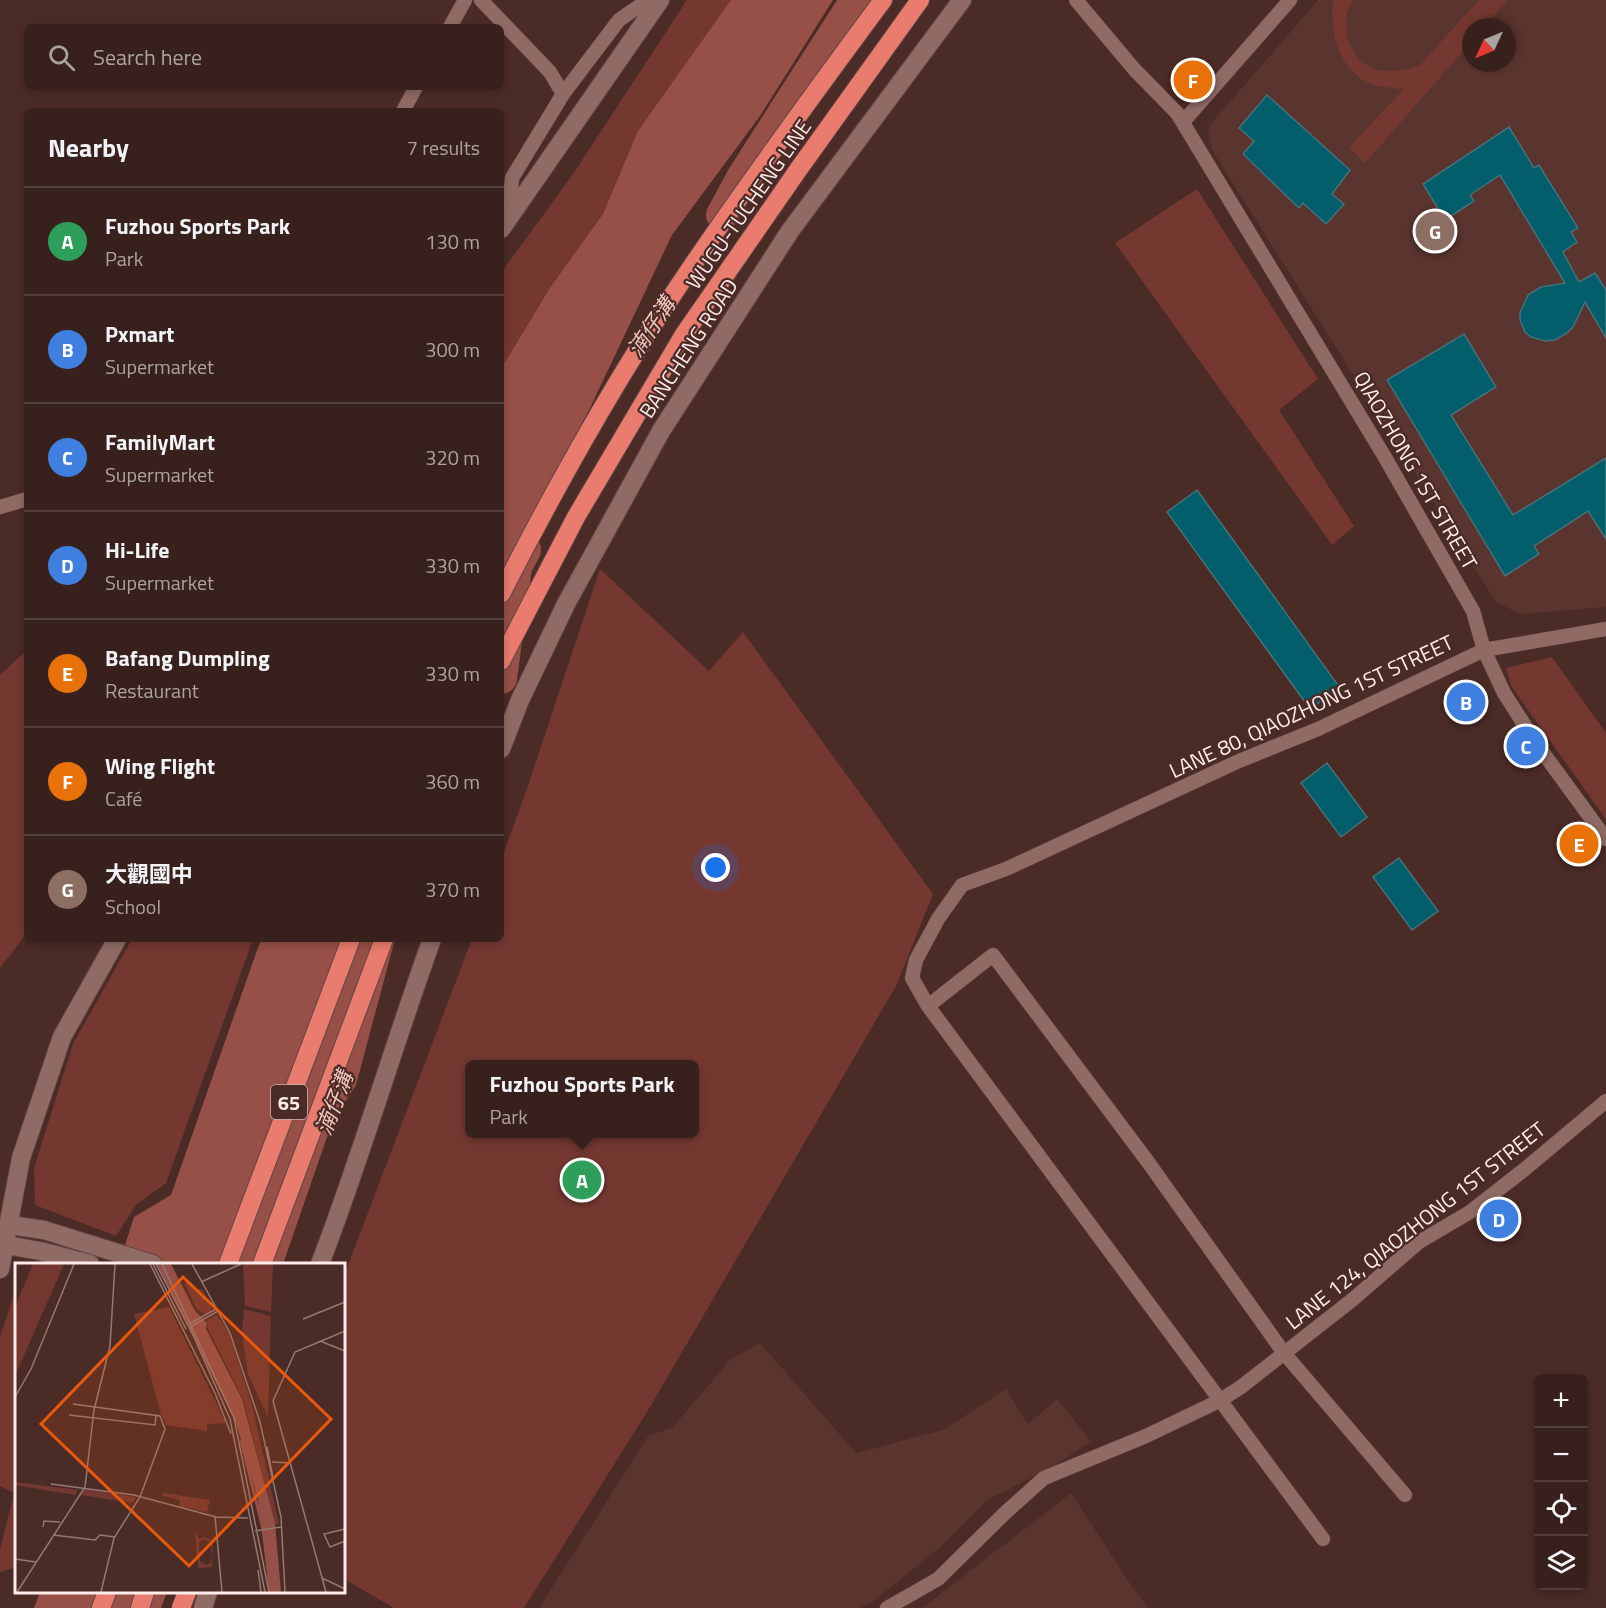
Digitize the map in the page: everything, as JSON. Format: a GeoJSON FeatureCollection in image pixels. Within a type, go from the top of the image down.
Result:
{"type":"FeatureCollection","features":[{"type":"Feature","properties":{"kind":"highway","name":"WUGU-TUCHENG LINE"},"geometry":{"type":"LineString","coordinates":[[504,588],[523,550],[618,383],[683,279],[883,0]]}},
{"type":"Feature","properties":{"kind":"highway","name":"WUGU-TUCHENG LINE"},"geometry":{"type":"LineString","coordinates":[[504,655],[576,518],[683,336],[920,0]]}},
{"type":"Feature","properties":{"kind":"highway","name":"65"},"geometry":{"type":"LineString","coordinates":[[228,1263],[350,942]]}},
{"type":"Feature","properties":{"kind":"highway","name":"65"},"geometry":{"type":"LineString","coordinates":[[262,1263],[383,942]]}},
{"type":"Feature","properties":{"kind":"highway"},"geometry":{"type":"LineString","coordinates":[[101,1608],[107,1593]]}},
{"type":"Feature","properties":{"kind":"highway"},"geometry":{"type":"LineString","coordinates":[[140,1608],[145,1593]]}},
{"type":"Feature","properties":{"kind":"highway"},"geometry":{"type":"LineString","coordinates":[[181,1608],[187,1593]]}},
{"type":"Feature","properties":{"kind":"street"},"geometry":{"type":"LineString","coordinates":[[452,24],[465,0]]}},
{"type":"Feature","properties":{"kind":"street"},"geometry":{"type":"LineString","coordinates":[[481,0],[550,72],[563,94]]}},
{"type":"Feature","properties":{"kind":"street"},"geometry":{"type":"LineString","coordinates":[[504,224],[512,178],[563,94],[619,20],[648,0]]}},
{"type":"Feature","properties":{"kind":"street"},"geometry":{"type":"LineString","coordinates":[[504,224],[660,0]]}},
{"type":"Feature","properties":{"kind":"street","name":"BANCHENG ROAD"},"geometry":{"type":"LineString","coordinates":[[504,741],[520,700],[566,604],[661,431],[790,231],[962,0]]}},
{"type":"Feature","properties":{"kind":"street","name":"QIAOZHONG 1ST STREET"},"geometry":{"type":"LineString","coordinates":[[1076,0],[1134,69],[1183,122],[1383,454],[1468,601],[1484,650],[1504,693],[1536,743],[1606,839]]}},
{"type":"Feature","properties":{"kind":"street"},"geometry":{"type":"LineString","coordinates":[[1183,122],[1290,0]]}},
{"type":"Feature","properties":{"kind":"street"},"geometry":{"type":"LineString","coordinates":[[405,108],[414,90]]}},
{"type":"Feature","properties":{"kind":"street"},"geometry":{"type":"LineString","coordinates":[[0,507],[24,500]]}},
{"type":"Feature","properties":{"kind":"street","name":"LANE 80, QIAOZHONG 1ST STREET"},"geometry":{"type":"LineString","coordinates":[[1323,1539],[928,1006],[912,978],[916,960],[938,919],[962,885],[1006,869],[1239,761],[1318,729],[1484,650],[1606,630]]}},
{"type":"Feature","properties":{"kind":"street"},"geometry":{"type":"LineString","coordinates":[[0,1269],[21,1158],[62,1037],[115,942]]}},
{"type":"Feature","properties":{"kind":"street"},"geometry":{"type":"LineString","coordinates":[[320,1263],[349,1189],[405,1013],[431,942]]}},
{"type":"Feature","properties":{"kind":"street"},"geometry":{"type":"LineString","coordinates":[[928,1006],[993,955],[1148,1162],[1284,1353],[1405,1495]]}},
{"type":"Feature","properties":{"kind":"street","name":"LANE 124, QIAOZHONG 1ST STREET"},"geometry":{"type":"LineString","coordinates":[[887,1608],[938,1579],[1044,1478],[1146,1436],[1219,1401],[1241,1387],[1352,1300],[1419,1242],[1470,1212],[1606,1101]]}},
{"type":"Feature","properties":{"kind":"street"},"geometry":{"type":"LineString","coordinates":[[10,1225],[44,1230],[150,1263]]}},
{"type":"Feature","properties":{"kind":"street"},"geometry":{"type":"LineString","coordinates":[[6,1245],[86,1263]]}},
{"type":"Feature","properties":{"kind":"street"},"geometry":{"type":"LineString","coordinates":[[203,1608],[208,1593]]}},
{"type":"Feature","properties":{"kind":"shaded area"},"geometry":{"type":"Polygon","coordinates":[[[687,0],[748,0],[504,379],[504,269],[573,174],[687,0]]]}},
{"type":"Feature","properties":{"kind":"shaded area"},"geometry":{"type":"Polygon","coordinates":[[[1318,0],[1606,0],[1606,607],[1520,614],[1496,602],[1213,152],[1208,133],[1209,126],[1318,0]]]}},
{"type":"Feature","properties":{"kind":"shaded area"},"geometry":{"type":"Polygon","coordinates":[[[1333,0],[1354,0],[1347,15],[1349,43],[1358,58],[1365,64],[1385,71],[1407,69],[1421,64],[1462,19],[1462,52],[1365,163],[1349,147],[1404,89],[1383,87],[1363,80],[1354,73],[1346,64],[1337,44],[1332,11],[1333,0]]]}},
{"type":"Feature","properties":{"kind":"shaded area"},"geometry":{"type":"Polygon","coordinates":[[[1479,0],[1508,0],[1492,18],[1463,18],[1479,0]]]}},
{"type":"Feature","properties":{"kind":"shaded area"},"geometry":{"type":"Polygon","coordinates":[[[1197,189],[1318,379],[1279,410],[1354,526],[1332,545],[1115,243],[1197,189]]]}},
{"type":"Feature","properties":{"kind":"shaded area"},"geometry":{"type":"Polygon","coordinates":[[[600,569],[709,671],[743,632],[933,894],[896,986],[647,1412],[524,1608],[394,1608],[345,1580],[345,1273],[471,942],[504,942],[504,852],[600,569]]]}},
{"type":"Feature","properties":{"kind":"shaded area"},"geometry":{"type":"Polygon","coordinates":[[[24,653],[24,937],[0,968],[0,675],[24,653]]]}},
{"type":"Feature","properties":{"kind":"shaded area"},"geometry":{"type":"Polygon","coordinates":[[[1552,657],[1606,733],[1606,819],[1511,686],[1506,668],[1552,657]]]}},
{"type":"Feature","properties":{"kind":"shaded area"},"geometry":{"type":"Polygon","coordinates":[[[130,942],[252,942],[166,1183],[136,1205],[116,1236],[35,1205],[34,1168],[73,1044],[130,942]]]}},
{"type":"Feature","properties":{"kind":"shaded area"},"geometry":{"type":"Polygon","coordinates":[[[15,1291],[15,1567],[0,1572],[0,1550],[14,1493],[0,1486],[0,1337],[15,1291]]]}},
{"type":"Feature","properties":{"kind":"shaded area"},"geometry":{"type":"Polygon","coordinates":[[[760,1343],[856,1453],[943,1430],[1006,1389],[1028,1424],[1057,1399],[1091,1441],[1057,1464],[986,1501],[937,1550],[871,1603],[860,1608],[539,1608],[649,1435],[672,1428],[730,1360],[760,1343]]]}},
{"type":"Feature","properties":{"kind":"shaded area"},"geometry":{"type":"Polygon","coordinates":[[[1071,1493],[1148,1608],[922,1608],[1071,1493]]]}},
{"type":"Feature","properties":{"kind":"water"},"geometry":{"type":"Polygon","coordinates":[[[731,0],[833,0],[760,116],[672,235],[591,406],[535,512],[504,620],[504,364],[550,288],[603,214],[638,131],[731,0]]]}},
{"type":"Feature","properties":{"kind":"water"},"geometry":{"type":"Polygon","coordinates":[[[260,942],[394,942],[356,1085],[333,1120],[283,1263],[119,1263],[134,1217],[171,1195],[260,942]]]}},
{"type":"Feature","properties":{"kind":"water"},"geometry":{"type":"Polygon","coordinates":[[[40,1593],[167,1593],[161,1608],[34,1608],[40,1593]]]}},
{"type":"Feature","properties":{"kind":"building"},"geometry":{"type":"Polygon","coordinates":[[[1267,95],[1350,170],[1332,194],[1344,204],[1326,224],[1303,203],[1299,208],[1243,154],[1254,141],[1239,128],[1267,95]]]}},
{"type":"Feature","properties":{"kind":"building"},"geometry":{"type":"Polygon","coordinates":[[[1509,127],[1534,168],[1539,165],[1578,228],[1571,232],[1577,242],[1563,252],[1579,282],[1595,273],[1606,290],[1606,338],[1585,302],[1573,327],[1555,340],[1545,341],[1531,337],[1525,332],[1520,313],[1528,295],[1541,287],[1565,283],[1500,175],[1470,195],[1474,201],[1445,220],[1423,184],[1509,127]]]}},
{"type":"Feature","properties":{"kind":"building"},"geometry":{"type":"Polygon","coordinates":[[[1464,334],[1496,387],[1451,415],[1513,515],[1606,458],[1606,539],[1588,511],[1534,546],[1539,554],[1505,576],[1387,380],[1464,334]]]}},
{"type":"Feature","properties":{"kind":"building"},"geometry":{"type":"Polygon","coordinates":[[[1197,490],[1340,688],[1310,709],[1167,512],[1197,490]]]}},
{"type":"Feature","properties":{"kind":"building"},"geometry":{"type":"Polygon","coordinates":[[[1327,763],[1367,817],[1341,837],[1301,783],[1327,763]]]}},
{"type":"Feature","properties":{"kind":"building"},"geometry":{"type":"Polygon","coordinates":[[[1399,858],[1438,911],[1412,930],[1373,877],[1399,858]]]}},
{"type":"Feature","properties":{"kind":"waterway","name":"湳仔溝"},"geometry":{"type":"LineString","coordinates":[[722,215],[742,178],[856,0]]}},
{"type":"Feature","properties":{"kind":"waterway","name":"湳仔溝"},"geometry":{"type":"LineString","coordinates":[[504,656],[516,567],[525,550]]}},
{"type":"Feature","properties":{"kind":"place","name":"Wing Flight"},"geometry":{"type":"Point","coordinates":[1193,80]}},
{"type":"Feature","properties":{"kind":"place","name":"大觀國中"},"geometry":{"type":"Point","coordinates":[1435,231]}},
{"type":"Feature","properties":{"kind":"place","name":"Pxmart"},"geometry":{"type":"Point","coordinates":[1466,702]}},
{"type":"Feature","properties":{"kind":"place","name":"FamilyMart"},"geometry":{"type":"Point","coordinates":[1526,746]}},
{"type":"Feature","properties":{"kind":"place","name":"Bafang Dumpling"},"geometry":{"type":"Point","coordinates":[1579,844]}},
{"type":"Feature","properties":{"kind":"place","name":"Fuzhou Sports Park"},"geometry":{"type":"Point","coordinates":[582,1180]}},
{"type":"Feature","properties":{"kind":"place","name":"Hi-Life"},"geometry":{"type":"Point","coordinates":[1499,1219]}}]}
